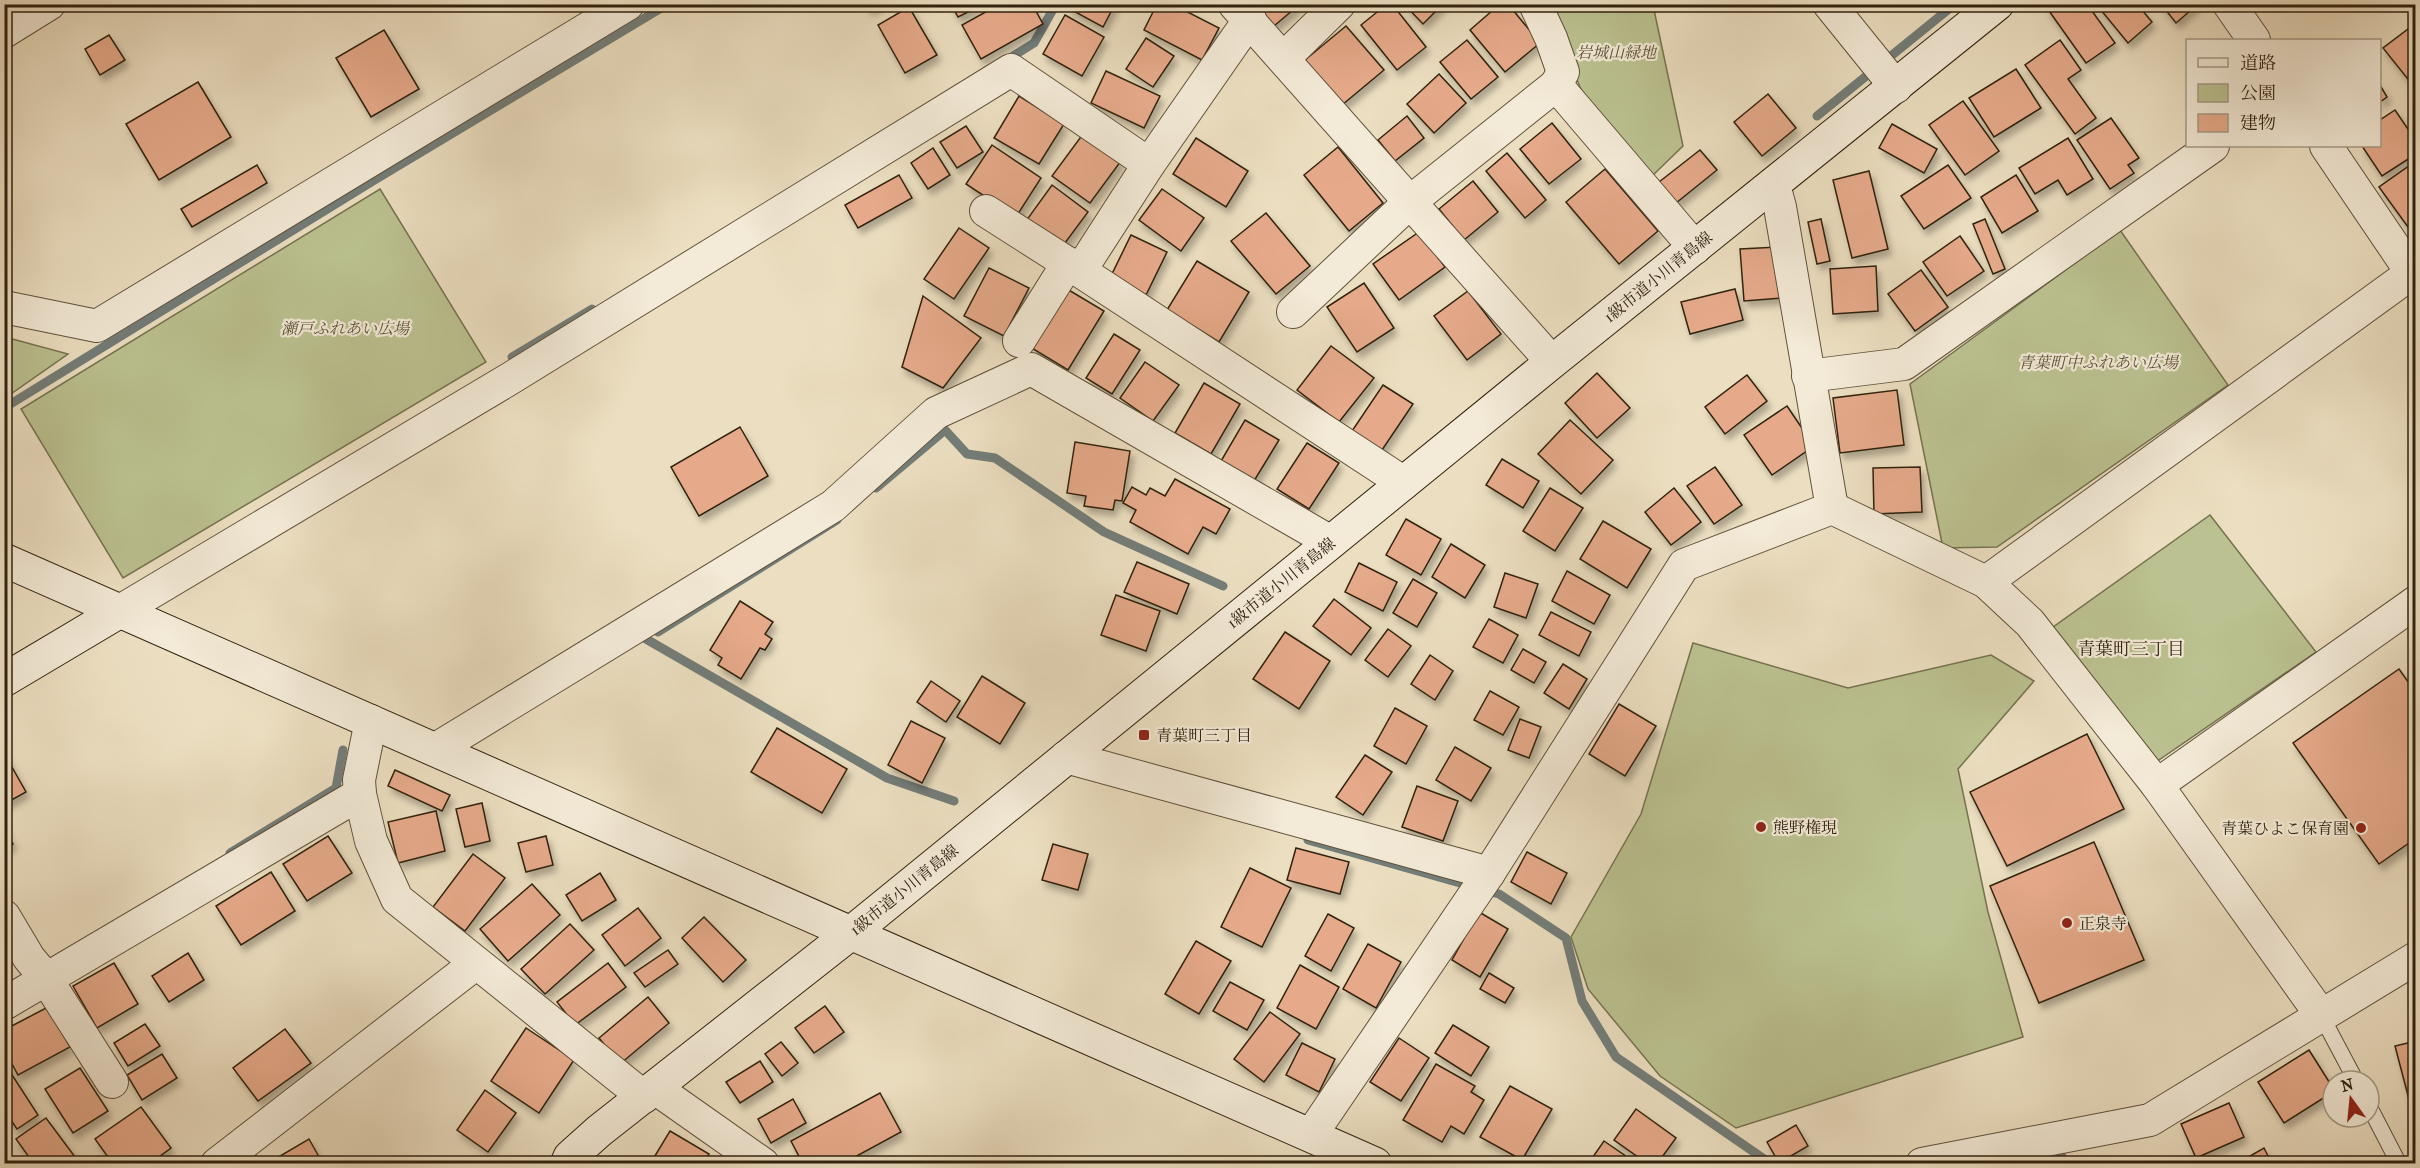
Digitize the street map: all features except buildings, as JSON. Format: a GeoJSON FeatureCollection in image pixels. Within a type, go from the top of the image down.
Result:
{"type":"FeatureCollection","features":[{"type":"Feature","properties":{"kind":"street"},"geometry":{"type":"LineString","coordinates":[[4,32],[49,4]]}},
{"type":"Feature","properties":{"kind":"street"},"geometry":{"type":"LineString","coordinates":[[4,307],[97,326],[628,4]]}},
{"type":"Feature","properties":{"kind":"street"},"geometry":{"type":"LineString","coordinates":[[1284,58],[1340,4]]}},
{"type":"Feature","properties":{"kind":"street"},"geometry":{"type":"LineString","coordinates":[[1293,312],[1411,201],[1556,85],[1563,72],[1551,38],[1535,4]]}},
{"type":"Feature","properties":{"kind":"street"},"geometry":{"type":"LineString","coordinates":[[1829,4],[1896,87]]}},
{"type":"Feature","properties":{"kind":"street","name":"1級市道小川青島線"},"geometry":{"type":"LineString","coordinates":[[564,1161],[851,933],[1552,362],[1997,4]]}},
{"type":"Feature","properties":{"kind":"street"},"geometry":{"type":"LineString","coordinates":[[2229,4],[2253,39]]}},
{"type":"Feature","properties":{"kind":"street"},"geometry":{"type":"LineString","coordinates":[[1020,341],[1149,164],[1242,12],[1552,362]]}},
{"type":"Feature","properties":{"kind":"street"},"geometry":{"type":"LineString","coordinates":[[4,680],[511,378],[1011,70],[1149,164]]}},
{"type":"Feature","properties":{"kind":"street"},"geometry":{"type":"LineString","coordinates":[[1556,85],[1695,248]]}},
{"type":"Feature","properties":{"kind":"street"},"geometry":{"type":"LineString","coordinates":[[1808,376],[1904,364],[2212,147]]}},
{"type":"Feature","properties":{"kind":"street"},"geometry":{"type":"LineString","coordinates":[[1986,582],[2414,274],[2327,147]]}},
{"type":"Feature","properties":{"kind":"street"},"geometry":{"type":"LineString","coordinates":[[1774,185],[1780,207],[1832,508]]}},
{"type":"Feature","properties":{"kind":"street"},"geometry":{"type":"LineString","coordinates":[[986,211],[1404,483]]}},
{"type":"Feature","properties":{"kind":"street"},"geometry":{"type":"LineString","coordinates":[[436,750],[833,506],[936,413],[1031,369],[1331,542]]}},
{"type":"Feature","properties":{"kind":"street"},"geometry":{"type":"LineString","coordinates":[[1311,1135],[1489,873],[1684,565],[1832,508],[1986,582],[2030,623],[2157,785],[2321,1015]]}},
{"type":"Feature","properties":{"kind":"street"},"geometry":{"type":"LineString","coordinates":[[4,560],[1375,1164]]}},
{"type":"Feature","properties":{"kind":"street"},"geometry":{"type":"LineString","coordinates":[[2157,785],[2415,602]]}},
{"type":"Feature","properties":{"kind":"street"},"geometry":{"type":"LineString","coordinates":[[371,721],[359,780],[360,794],[371,841],[397,899],[475,964],[649,1093],[763,1164]]}},
{"type":"Feature","properties":{"kind":"street"},"geometry":{"type":"LineString","coordinates":[[1066,757],[1489,873]]}},
{"type":"Feature","properties":{"kind":"street"},"geometry":{"type":"LineString","coordinates":[[4,1004],[40,971],[360,794]]}},
{"type":"Feature","properties":{"kind":"street"},"geometry":{"type":"LineString","coordinates":[[4,916],[112,1082]]}},
{"type":"Feature","properties":{"kind":"street"},"geometry":{"type":"LineString","coordinates":[[1922,1164],[2150,1119],[2415,958]]}},
{"type":"Feature","properties":{"kind":"street"},"geometry":{"type":"LineString","coordinates":[[217,1164],[475,964]]}},
{"type":"Feature","properties":{"kind":"lane"},"geometry":{"type":"LineString","coordinates":[[2321,1015],[2350,1069]]}},
{"type":"Feature","properties":{"kind":"lane"},"geometry":{"type":"LineString","coordinates":[[2381,1129],[2399,1164]]}},
{"type":"Feature","properties":{"kind":"green space","name":"岩城山緑地"},"geometry":{"type":"Polygon","coordinates":[[[1546,5],[1653,5],[1683,146],[1650,178],[1600,125],[1580,87],[1546,5]]]}},
{"type":"Feature","properties":{"kind":"green space","name":"瀬戸ふれあい広場"},"geometry":{"type":"Polygon","coordinates":[[[380,189],[486,362],[123,578],[21,409],[380,189]]]}},
{"type":"Feature","properties":{"kind":"green space","name":"青葉町中ふれあい広場"},"geometry":{"type":"Polygon","coordinates":[[[2120,230],[2228,385],[1997,547],[1943,548],[1910,384],[2120,230]]]}},
{"type":"Feature","properties":{"kind":"green space"},"geometry":{"type":"Polygon","coordinates":[[[5,337],[68,354],[5,398],[5,337]]]}},
{"type":"Feature","properties":{"kind":"green space"},"geometry":{"type":"Polygon","coordinates":[[[2210,515],[2316,652],[2153,764],[2049,630],[2210,515]]]}},
{"type":"Feature","properties":{"kind":"green space"},"geometry":{"type":"Polygon","coordinates":[[[1693,643],[1848,688],[1991,655],[2034,681],[1958,769],[1988,912],[2023,1037],[1736,1128],[1660,1076],[1588,989],[1571,937],[1641,814],[1693,643]]]}},
{"type":"Feature","properties":{"kind":"waterway"},"geometry":{"type":"LineString","coordinates":[[4,408],[373,181],[668,4]]}},
{"type":"Feature","properties":{"kind":"waterway"},"geometry":{"type":"LineString","coordinates":[[1005,61],[1034,43],[1056,4]]}},
{"type":"Feature","properties":{"kind":"waterway"},"geometry":{"type":"LineString","coordinates":[[1817,116],[1955,4]]}},
{"type":"Feature","properties":{"kind":"waterway"},"geometry":{"type":"LineString","coordinates":[[512,357],[592,309]]}},
{"type":"Feature","properties":{"kind":"waterway"},"geometry":{"type":"LineString","coordinates":[[876,488],[945,430],[967,454],[995,458],[1104,532],[1223,586]]}},
{"type":"Feature","properties":{"kind":"waterway"},"geometry":{"type":"LineString","coordinates":[[658,632],[837,520]]}},
{"type":"Feature","properties":{"kind":"waterway"},"geometry":{"type":"LineString","coordinates":[[646,639],[887,778],[954,801]]}},
{"type":"Feature","properties":{"kind":"waterway"},"geometry":{"type":"LineString","coordinates":[[230,853],[336,788],[343,750]]}},
{"type":"Feature","properties":{"kind":"waterway"},"geometry":{"type":"LineString","coordinates":[[1308,840],[1499,894],[1566,938],[1582,1001],[1616,1057],[1767,1161]]}},
{"type":"Feature","properties":{"kind":"waterway"},"geometry":{"type":"LineString","coordinates":[[2061,1155],[2066,1164]]}},
{"type":"Feature","properties":{"kind":"place","name":"青葉町三丁目"},"geometry":{"type":"Point","coordinates":[1144,735]}},
{"type":"Feature","properties":{"kind":"place","name":"熊野権現"},"geometry":{"type":"Point","coordinates":[1761,827]}},
{"type":"Feature","properties":{"kind":"place","name":"青葉ひよこ保育園"},"geometry":{"type":"Point","coordinates":[2361,828]}},
{"type":"Feature","properties":{"kind":"place","name":"正泉寺"},"geometry":{"type":"Point","coordinates":[2067,923]}},
{"type":"Feature","properties":{"kind":"district","name":"青葉町三丁目"},"geometry":{"type":"Point","coordinates":[2131,649]}}]}
